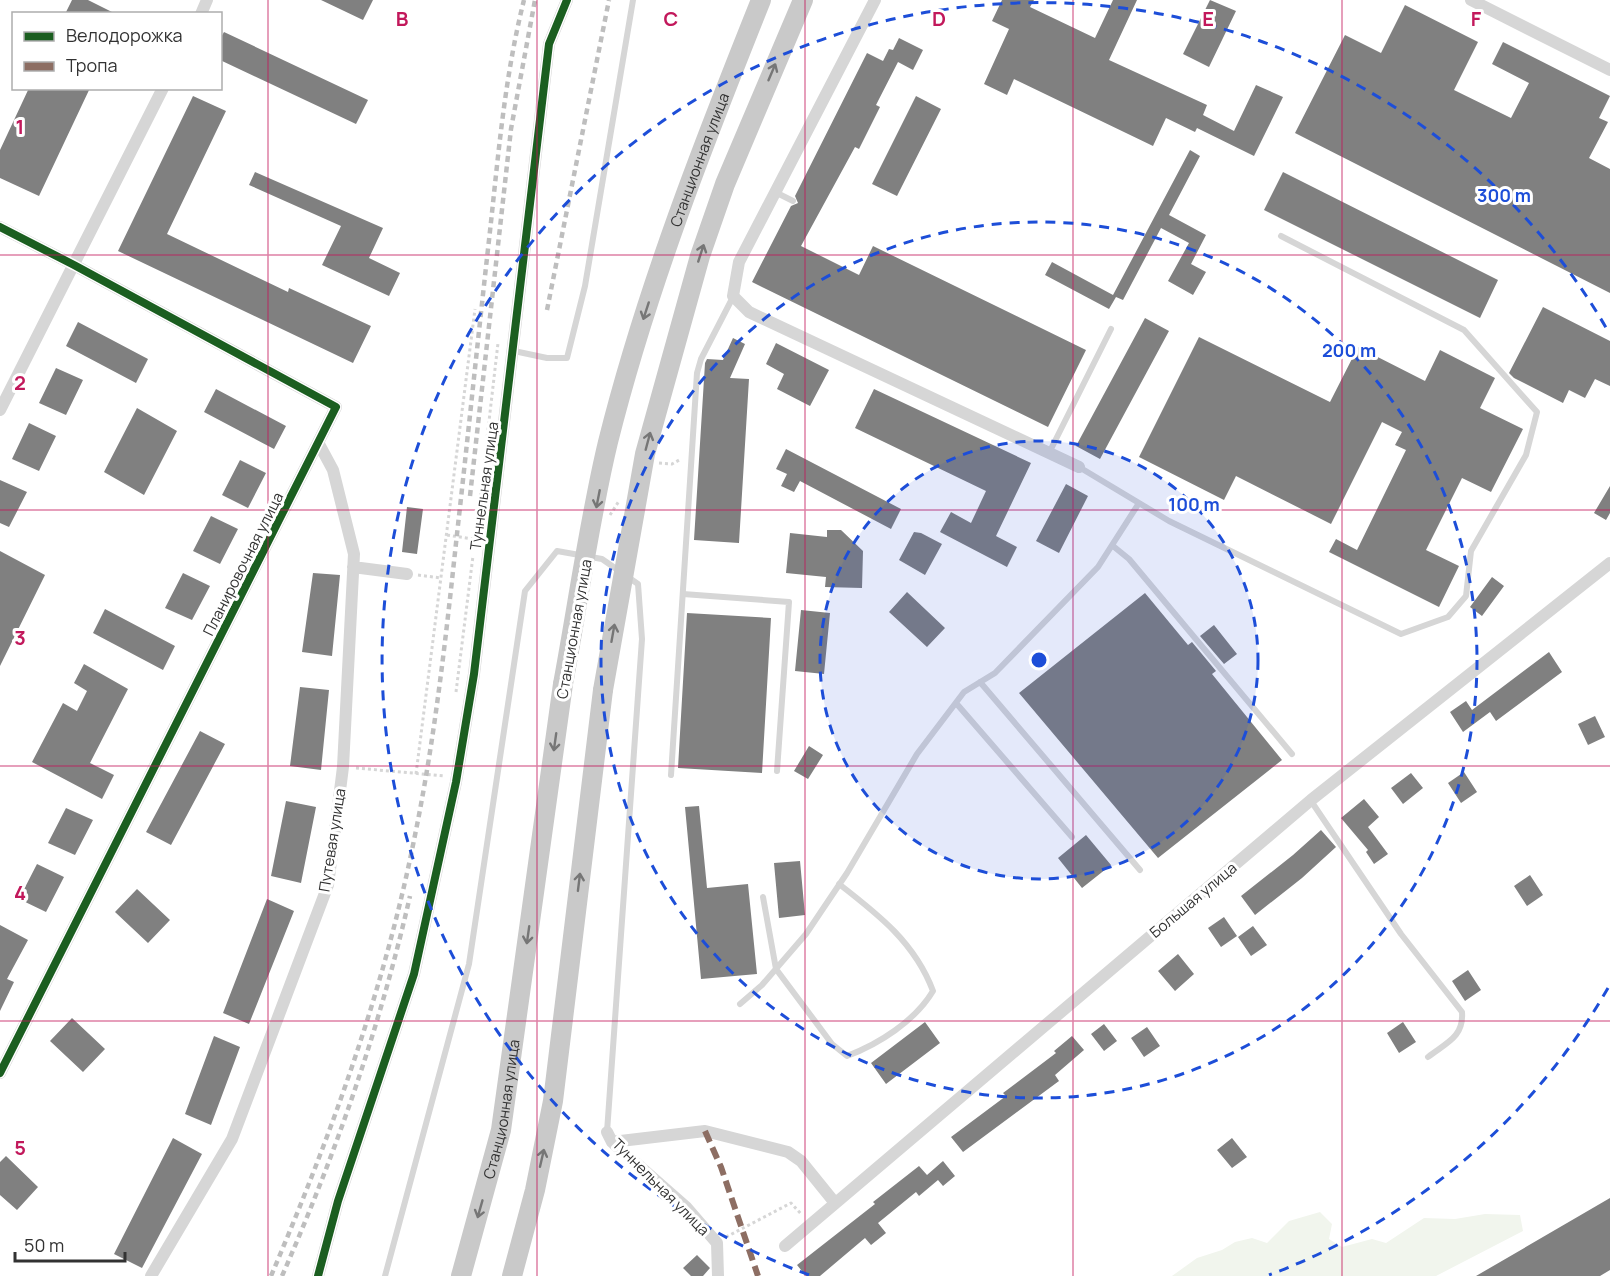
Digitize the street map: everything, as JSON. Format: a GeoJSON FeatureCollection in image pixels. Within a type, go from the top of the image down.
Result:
{"type":"FeatureCollection","features":[{"type":"Feature","properties":{"kind":"main road","name":"Станционная улица"},"geometry":{"type":"LineString","coordinates":[[461,1276],[501,1130],[563,684],[608,444],[635,345],[691,174],[761,0]]}},
{"type":"Feature","properties":{"kind":"main road"},"geometry":{"type":"LineString","coordinates":[[512,1276],[535,1190],[553,1101],[603,690],[645,454],[725,184],[802,0]]}},
{"type":"Feature","properties":{"kind":"street","name":"Туннельная улица"},"geometry":{"type":"LineString","coordinates":[[318,1276],[338,1201],[414,974],[456,782],[472,685],[514,351],[549,44],[567,0]]}},
{"type":"Feature","properties":{"kind":"street"},"geometry":{"type":"LineString","coordinates":[[875,0],[739,262],[733,296],[749,312],[1079,467]]}},
{"type":"Feature","properties":{"kind":"street"},"geometry":{"type":"LineString","coordinates":[[1472,0],[1610,70]]}},
{"type":"Feature","properties":{"kind":"street"},"geometry":{"type":"LineString","coordinates":[[0,411],[162,90]]}},
{"type":"Feature","properties":{"kind":"street","name":"Планировочная улица"},"geometry":{"type":"LineString","coordinates":[[0,227],[336,407],[0,1073]]}},
{"type":"Feature","properties":{"kind":"street","name":"Путевая улица"},"geometry":{"type":"LineString","coordinates":[[151,1276],[232,1139],[327,885],[343,767],[354,554],[333,470],[319,444]]}},
{"type":"Feature","properties":{"kind":"street","name":"Большая улица"},"geometry":{"type":"LineString","coordinates":[[785,1246],[1311,800],[1610,563]]}},
{"type":"Feature","properties":{"kind":"street"},"geometry":{"type":"LineString","coordinates":[[353,567],[407,574]]}},
{"type":"Feature","properties":{"kind":"street"},"geometry":{"type":"LineString","coordinates":[[610,1137],[705,1131],[788,1152],[801,1161],[836,1203]]}},
{"type":"Feature","properties":{"kind":"street","name":"Туннельная улица"},"geometry":{"type":"LineString","coordinates":[[610,1137],[686,1208],[717,1243],[718,1276]]}},
{"type":"Feature","properties":{"kind":"lane"},"geometry":{"type":"LineString","coordinates":[[514,351],[547,358],[567,358],[585,286],[633,0]]}},
{"type":"Feature","properties":{"kind":"lane"},"geometry":{"type":"LineString","coordinates":[[774,192],[793,201]]}},
{"type":"Feature","properties":{"kind":"lane"},"geometry":{"type":"LineString","coordinates":[[1079,467],[1169,521],[1401,634],[1448,617],[1466,596],[1471,551],[1526,455],[1537,412],[1464,330],[1281,236]]}},
{"type":"Feature","properties":{"kind":"lane"},"geometry":{"type":"LineString","coordinates":[[671,775],[697,373],[701,359],[733,296]]}},
{"type":"Feature","properties":{"kind":"lane"},"geometry":{"type":"LineString","coordinates":[[1049,453],[1111,329]]}},
{"type":"Feature","properties":{"kind":"lane"},"geometry":{"type":"LineString","coordinates":[[740,1004],[776,969],[806,934],[839,884],[917,754],[964,692],[995,673],[1098,567],[1139,503]]}},
{"type":"Feature","properties":{"kind":"lane"},"geometry":{"type":"LineString","coordinates":[[1113,546],[1129,559],[1292,754]]}},
{"type":"Feature","properties":{"kind":"lane"},"geometry":{"type":"LineString","coordinates":[[385,1276],[469,964],[525,591],[557,551],[602,558],[638,584],[642,639],[610,1137]]}},
{"type":"Feature","properties":{"kind":"lane"},"geometry":{"type":"LineString","coordinates":[[683,594],[789,602],[777,771]]}},
{"type":"Feature","properties":{"kind":"lane"},"geometry":{"type":"LineString","coordinates":[[980,682],[1140,870]]}},
{"type":"Feature","properties":{"kind":"lane"},"geometry":{"type":"LineString","coordinates":[[956,703],[1072,837]]}},
{"type":"Feature","properties":{"kind":"lane"},"geometry":{"type":"LineString","coordinates":[[1311,800],[1401,934],[1462,1012],[1463,1025],[1458,1034],[1428,1057]]}},
{"type":"Feature","properties":{"kind":"lane"},"geometry":{"type":"LineString","coordinates":[[763,897],[776,969],[832,1044],[847,1056],[865,1049],[906,1021],[925,1004],[933,991],[925,970],[906,941],[839,884]]}},
{"type":"Feature","properties":{"kind":"path"},"geometry":{"type":"LineString","coordinates":[[416,774],[475,309]]}},
{"type":"Feature","properties":{"kind":"path"},"geometry":{"type":"LineString","coordinates":[[478,516],[498,343]]}},
{"type":"Feature","properties":{"kind":"path"},"geometry":{"type":"LineString","coordinates":[[659,463],[672,464]]}},
{"type":"Feature","properties":{"kind":"path"},"geometry":{"type":"LineString","coordinates":[[455,701],[477,528]]}},
{"type":"Feature","properties":{"kind":"path"},"geometry":{"type":"LineString","coordinates":[[447,536],[490,541]]}},
{"type":"Feature","properties":{"kind":"path"},"geometry":{"type":"LineString","coordinates":[[407,574],[441,578]]}},
{"type":"Feature","properties":{"kind":"path"},"geometry":{"type":"LineString","coordinates":[[343,767],[445,776],[446,770]]}},
{"type":"Feature","properties":{"kind":"path"},"geometry":{"type":"LineString","coordinates":[[717,1243],[791,1203],[811,1224]]}},
{"type":"Feature","properties":{"kind":"shaded area"},"geometry":{"type":"Polygon","coordinates":[[[1320,1212],[1332,1224],[1329,1239],[1342,1247],[1372,1239],[1386,1243],[1424,1218],[1455,1219],[1485,1214],[1520,1215],[1523,1231],[1436,1276],[1172,1276],[1197,1258],[1222,1250],[1235,1242],[1252,1238],[1267,1243],[1289,1221],[1320,1212]]]}},
{"type":"Feature","properties":{"kind":"building"},"geometry":{"type":"Polygon","coordinates":[[[72,0],[88,0],[112,12],[66,12],[72,0]]]}},
{"type":"Feature","properties":{"kind":"building"},"geometry":{"type":"Polygon","coordinates":[[[321,0],[373,0],[363,20],[321,0]]]}},
{"type":"Feature","properties":{"kind":"building"},"geometry":{"type":"Polygon","coordinates":[[[1002,0],[1034,0],[1030,7],[1095,38],[1113,0],[1137,0],[1109,60],[1207,105],[1203,115],[1234,131],[1256,85],[1283,97],[1254,156],[1197,128],[1195,132],[1166,118],[1153,146],[1014,79],[1007,95],[984,84],[1009,29],[992,21],[1002,0]]]}},
{"type":"Feature","properties":{"kind":"building"},"geometry":{"type":"Polygon","coordinates":[[[1210,0],[1236,11],[1209,67],[1183,54],[1210,0]]]}},
{"type":"Feature","properties":{"kind":"building"},"geometry":{"type":"Polygon","coordinates":[[[1405,5],[1478,42],[1454,90],[1511,118],[1529,83],[1492,64],[1503,42],[1610,96],[1599,118],[1608,122],[1589,158],[1610,169],[1610,293],[1295,133],[1345,35],[1381,53],[1405,5]]]}},
{"type":"Feature","properties":{"kind":"building"},"geometry":{"type":"Polygon","coordinates":[[[224,32],[368,100],[356,124],[222,61],[224,32]]]}},
{"type":"Feature","properties":{"kind":"building"},"geometry":{"type":"Polygon","coordinates":[[[899,38],[923,50],[913,70],[898,62],[876,105],[880,107],[859,149],[855,147],[801,246],[859,275],[873,246],[1086,350],[1048,427],[752,282],[791,206],[798,203],[795,196],[867,53],[883,61],[889,49],[893,50],[899,38]]]}},
{"type":"Feature","properties":{"kind":"building"},"geometry":{"type":"Polygon","coordinates":[[[28,90],[89,90],[39,196],[0,178],[0,150],[28,90]]]}},
{"type":"Feature","properties":{"kind":"building"},"geometry":{"type":"Polygon","coordinates":[[[193,96],[226,111],[167,234],[288,292],[289,288],[371,326],[353,363],[118,251],[193,96]]]}},
{"type":"Feature","properties":{"kind":"building"},"geometry":{"type":"Polygon","coordinates":[[[916,96],[941,109],[897,196],[872,184],[916,96]]]}},
{"type":"Feature","properties":{"kind":"building"},"geometry":{"type":"Polygon","coordinates":[[[1190,150],[1200,156],[1169,215],[1206,235],[1191,264],[1206,272],[1193,295],[1168,281],[1189,243],[1161,228],[1123,300],[1116,297],[1109,309],[1045,275],[1052,262],[1113,295],[1190,150]]]}},
{"type":"Feature","properties":{"kind":"building"},"geometry":{"type":"Polygon","coordinates":[[[255,172],[383,228],[369,258],[400,273],[389,296],[322,265],[341,226],[249,185],[255,172]]]}},
{"type":"Feature","properties":{"kind":"building"},"geometry":{"type":"Polygon","coordinates":[[[1283,172],[1498,280],[1480,318],[1264,210],[1283,172]]]}},
{"type":"Feature","properties":{"kind":"building"},"geometry":{"type":"Polygon","coordinates":[[[1543,307],[1610,341],[1610,386],[1595,379],[1585,398],[1569,390],[1563,403],[1514,378],[1509,373],[1543,307]]]}},
{"type":"Feature","properties":{"kind":"building"},"geometry":{"type":"Polygon","coordinates":[[[1145,318],[1169,331],[1100,459],[1076,446],[1145,318]]]}},
{"type":"Feature","properties":{"kind":"building"},"geometry":{"type":"Polygon","coordinates":[[[78,322],[148,359],[136,383],[66,346],[78,322]]]}},
{"type":"Feature","properties":{"kind":"building"},"geometry":{"type":"Polygon","coordinates":[[[1199,337],[1330,402],[1358,347],[1425,381],[1440,350],[1495,378],[1480,408],[1523,429],[1491,492],[1462,478],[1426,550],[1459,566],[1439,607],[1329,552],[1336,539],[1357,550],[1406,450],[1395,445],[1402,432],[1382,422],[1331,524],[1236,476],[1224,500],[1139,457],[1199,337]]]}},
{"type":"Feature","properties":{"kind":"building"},"geometry":{"type":"Polygon","coordinates":[[[733,338],[745,344],[730,378],[749,379],[739,543],[694,540],[705,363],[707,359],[723,360],[733,338]]]}},
{"type":"Feature","properties":{"kind":"building"},"geometry":{"type":"Polygon","coordinates":[[[776,343],[829,370],[810,406],[777,389],[784,374],[766,364],[776,343]]]}},
{"type":"Feature","properties":{"kind":"building"},"geometry":{"type":"Polygon","coordinates":[[[56,368],[83,380],[66,415],[39,403],[56,368]]]}},
{"type":"Feature","properties":{"kind":"building"},"geometry":{"type":"Polygon","coordinates":[[[216,389],[286,426],[274,449],[204,412],[216,389]]]}},
{"type":"Feature","properties":{"kind":"building"},"geometry":{"type":"Polygon","coordinates":[[[874,389],[1031,463],[996,536],[1017,547],[1007,567],[940,532],[951,512],[971,523],[986,491],[855,428],[874,389]]]}},
{"type":"Feature","properties":{"kind":"building"},"geometry":{"type":"Polygon","coordinates":[[[137,408],[177,431],[144,495],[104,472],[137,408]]]}},
{"type":"Feature","properties":{"kind":"building"},"geometry":{"type":"Polygon","coordinates":[[[29,423],[56,436],[39,471],[12,459],[29,423]]]}},
{"type":"Feature","properties":{"kind":"building"},"geometry":{"type":"Polygon","coordinates":[[[786,449],[901,509],[891,529],[800,481],[794,492],[781,486],[787,474],[776,469],[786,449]]]}},
{"type":"Feature","properties":{"kind":"building"},"geometry":{"type":"Polygon","coordinates":[[[240,460],[266,473],[248,508],[222,495],[240,460]]]}},
{"type":"Feature","properties":{"kind":"building"},"geometry":{"type":"Polygon","coordinates":[[[0,480],[27,492],[9,527],[0,523],[0,480]]]}},
{"type":"Feature","properties":{"kind":"building"},"geometry":{"type":"Polygon","coordinates":[[[1066,484],[1088,496],[1059,553],[1036,541],[1066,484]]]}},
{"type":"Feature","properties":{"kind":"building"},"geometry":{"type":"Polygon","coordinates":[[[1610,486],[1610,513],[1606,520],[1594,513],[1610,486]]]}},
{"type":"Feature","properties":{"kind":"building"},"geometry":{"type":"Polygon","coordinates":[[[407,507],[423,509],[417,554],[402,552],[407,507]]]}},
{"type":"Feature","properties":{"kind":"building"},"geometry":{"type":"Polygon","coordinates":[[[211,516],[238,529],[220,564],[193,551],[211,516]]]}},
{"type":"Feature","properties":{"kind":"building"},"geometry":{"type":"Polygon","coordinates":[[[827,530],[841,530],[863,551],[862,588],[825,587],[826,577],[786,573],[790,533],[827,537],[827,530]]]}},
{"type":"Feature","properties":{"kind":"building"},"geometry":{"type":"Polygon","coordinates":[[[914,532],[921,533],[942,544],[925,575],[899,560],[914,532]]]}},
{"type":"Feature","properties":{"kind":"building"},"geometry":{"type":"Polygon","coordinates":[[[0,551],[45,575],[0,666],[0,551]]]}},
{"type":"Feature","properties":{"kind":"building"},"geometry":{"type":"Polygon","coordinates":[[[183,573],[210,586],[192,620],[165,608],[183,573]]]}},
{"type":"Feature","properties":{"kind":"building"},"geometry":{"type":"Polygon","coordinates":[[[313,573],[340,575],[332,656],[302,652],[313,573]]]}},
{"type":"Feature","properties":{"kind":"building"},"geometry":{"type":"Polygon","coordinates":[[[1492,577],[1504,586],[1482,616],[1470,607],[1492,577]]]}},
{"type":"Feature","properties":{"kind":"building"},"geometry":{"type":"Polygon","coordinates":[[[907,592],[945,628],[927,647],[889,612],[907,592]]]}},
{"type":"Feature","properties":{"kind":"building"},"geometry":{"type":"Polygon","coordinates":[[[1145,593],[1188,645],[1192,642],[1216,671],[1212,674],[1282,760],[1158,858],[1019,693],[1145,593]]]}},
{"type":"Feature","properties":{"kind":"building"},"geometry":{"type":"Polygon","coordinates":[[[105,609],[175,646],[163,670],[93,633],[105,609]]]}},
{"type":"Feature","properties":{"kind":"building"},"geometry":{"type":"Polygon","coordinates":[[[801,610],[830,613],[824,674],[795,671],[801,610]]]}},
{"type":"Feature","properties":{"kind":"building"},"geometry":{"type":"Polygon","coordinates":[[[687,613],[771,618],[762,773],[678,768],[687,613]]]}},
{"type":"Feature","properties":{"kind":"building"},"geometry":{"type":"Polygon","coordinates":[[[1214,625],[1237,654],[1224,664],[1200,636],[1214,625]]]}},
{"type":"Feature","properties":{"kind":"building"},"geometry":{"type":"Polygon","coordinates":[[[1549,652],[1562,672],[1496,721],[1490,712],[1463,732],[1450,712],[1466,701],[1472,710],[1549,652]]]}},
{"type":"Feature","properties":{"kind":"building"},"geometry":{"type":"Polygon","coordinates":[[[84,664],[128,689],[90,763],[114,775],[102,799],[32,762],[63,703],[77,711],[87,691],[74,683],[84,664]]]}},
{"type":"Feature","properties":{"kind":"building"},"geometry":{"type":"Polygon","coordinates":[[[300,687],[329,690],[321,770],[290,766],[300,687]]]}},
{"type":"Feature","properties":{"kind":"building"},"geometry":{"type":"Polygon","coordinates":[[[1595,716],[1605,737],[1588,745],[1578,724],[1595,716]]]}},
{"type":"Feature","properties":{"kind":"building"},"geometry":{"type":"Polygon","coordinates":[[[200,731],[225,744],[171,845],[146,832],[200,731]]]}},
{"type":"Feature","properties":{"kind":"building"},"geometry":{"type":"Polygon","coordinates":[[[809,746],[823,755],[808,779],[794,771],[809,746]]]}},
{"type":"Feature","properties":{"kind":"building"},"geometry":{"type":"Polygon","coordinates":[[[1464,772],[1477,792],[1461,803],[1448,783],[1464,772]]]}},
{"type":"Feature","properties":{"kind":"building"},"geometry":{"type":"Polygon","coordinates":[[[1411,773],[1423,788],[1403,804],[1391,788],[1411,773]]]}},
{"type":"Feature","properties":{"kind":"building"},"geometry":{"type":"Polygon","coordinates":[[[1364,799],[1379,817],[1368,827],[1388,854],[1374,864],[1366,852],[1368,850],[1341,818],[1364,799]]]}},
{"type":"Feature","properties":{"kind":"building"},"geometry":{"type":"Polygon","coordinates":[[[286,801],[316,807],[301,883],[271,876],[286,801]]]}},
{"type":"Feature","properties":{"kind":"building"},"geometry":{"type":"Polygon","coordinates":[[[699,806],[707,888],[748,884],[757,974],[701,979],[685,807],[699,806]]]}},
{"type":"Feature","properties":{"kind":"building"},"geometry":{"type":"Polygon","coordinates":[[[66,808],[93,820],[75,855],[48,843],[66,808]]]}},
{"type":"Feature","properties":{"kind":"building"},"geometry":{"type":"Polygon","coordinates":[[[1321,830],[1336,847],[1302,878],[1255,915],[1241,896],[1321,830]]]}},
{"type":"Feature","properties":{"kind":"building"},"geometry":{"type":"Polygon","coordinates":[[[1086,835],[1111,865],[1082,888],[1058,858],[1086,835]]]}},
{"type":"Feature","properties":{"kind":"building"},"geometry":{"type":"Polygon","coordinates":[[[800,861],[805,915],[779,918],[774,863],[800,861]]]}},
{"type":"Feature","properties":{"kind":"building"},"geometry":{"type":"Polygon","coordinates":[[[37,864],[64,877],[46,912],[19,899],[37,864]]]}},
{"type":"Feature","properties":{"kind":"building"},"geometry":{"type":"Polygon","coordinates":[[[1530,875],[1543,895],[1527,906],[1514,886],[1530,875]]]}},
{"type":"Feature","properties":{"kind":"building"},"geometry":{"type":"Polygon","coordinates":[[[137,889],[170,920],[148,943],[115,912],[137,889]]]}},
{"type":"Feature","properties":{"kind":"building"},"geometry":{"type":"Polygon","coordinates":[[[267,899],[294,911],[249,1024],[223,1013],[267,899]]]}},
{"type":"Feature","properties":{"kind":"building"},"geometry":{"type":"Polygon","coordinates":[[[1224,917],[1237,936],[1221,947],[1208,928],[1224,917]]]}},
{"type":"Feature","properties":{"kind":"building"},"geometry":{"type":"Polygon","coordinates":[[[0,925],[28,940],[7,979],[14,982],[0,1011],[0,925]]]}},
{"type":"Feature","properties":{"kind":"building"},"geometry":{"type":"Polygon","coordinates":[[[1253,926],[1267,945],[1251,956],[1238,937],[1253,926]]]}},
{"type":"Feature","properties":{"kind":"building"},"geometry":{"type":"Polygon","coordinates":[[[1178,954],[1194,974],[1175,991],[1158,971],[1178,954]]]}},
{"type":"Feature","properties":{"kind":"building"},"geometry":{"type":"Polygon","coordinates":[[[1468,970],[1481,990],[1465,1001],[1452,981],[1468,970]]]}},
{"type":"Feature","properties":{"kind":"building"},"geometry":{"type":"Polygon","coordinates":[[[72,1018],[105,1049],[83,1072],[50,1041],[72,1018]]]}},
{"type":"Feature","properties":{"kind":"building"},"geometry":{"type":"Polygon","coordinates":[[[925,1022],[940,1043],[886,1084],[871,1063],[925,1022]]]}},
{"type":"Feature","properties":{"kind":"building"},"geometry":{"type":"Polygon","coordinates":[[[1403,1022],[1416,1042],[1399,1053],[1387,1033],[1403,1022]]]}},
{"type":"Feature","properties":{"kind":"building"},"geometry":{"type":"Polygon","coordinates":[[[1104,1024],[1117,1041],[1104,1051],[1091,1034],[1104,1024]]]}},
{"type":"Feature","properties":{"kind":"building"},"geometry":{"type":"Polygon","coordinates":[[[1147,1027],[1160,1046],[1144,1057],[1131,1038],[1147,1027]]]}},
{"type":"Feature","properties":{"kind":"building"},"geometry":{"type":"Polygon","coordinates":[[[214,1036],[240,1047],[211,1125],[185,1114],[214,1036]]]}},
{"type":"Feature","properties":{"kind":"building"},"geometry":{"type":"Polygon","coordinates":[[[1072,1036],[1084,1050],[1055,1075],[1059,1081],[963,1152],[951,1137],[1006,1096],[1003,1093],[1056,1053],[1054,1051],[1072,1036]]]}},
{"type":"Feature","properties":{"kind":"building"},"geometry":{"type":"Polygon","coordinates":[[[173,1138],[202,1154],[142,1268],[114,1254],[173,1138]]]}},
{"type":"Feature","properties":{"kind":"building"},"geometry":{"type":"Polygon","coordinates":[[[1232,1138],[1247,1157],[1232,1168],[1217,1150],[1232,1138]]]}},
{"type":"Feature","properties":{"kind":"building"},"geometry":{"type":"Polygon","coordinates":[[[6,1156],[38,1187],[17,1210],[0,1195],[0,1162],[6,1156]]]}},
{"type":"Feature","properties":{"kind":"building"},"geometry":{"type":"Polygon","coordinates":[[[943,1161],[955,1176],[943,1186],[938,1180],[919,1196],[916,1192],[878,1223],[886,1233],[871,1245],[865,1238],[820,1276],[806,1276],[797,1265],[919,1166],[927,1175],[943,1161]]]}},
{"type":"Feature","properties":{"kind":"building"},"geometry":{"type":"Polygon","coordinates":[[[1610,1198],[1610,1270],[1600,1276],[1476,1276],[1610,1198]]]}},
{"type":"Feature","properties":{"kind":"building"},"geometry":{"type":"Polygon","coordinates":[[[697,1255],[710,1268],[703,1276],[691,1276],[683,1268],[697,1255]]]}},
{"type":"Feature","properties":{"kind":"railway"},"geometry":{"type":"LineString","coordinates":[[271,1276],[335,1116],[354,1061],[387,952],[414,840],[434,726],[444,649],[502,120],[511,60],[524,0]]}},
{"type":"Feature","properties":{"kind":"railway"},"geometry":{"type":"LineString","coordinates":[[470,496],[511,129],[535,0]]}},
{"type":"Feature","properties":{"kind":"railway"},"geometry":{"type":"LineString","coordinates":[[547,310],[609,0]]}},
{"type":"Feature","properties":{"kind":"railway"},"geometry":{"type":"LineString","coordinates":[[282,1276],[321,1183],[355,1089],[385,993],[410,896]]}},
{"type":"Feature","properties":{"kind":"marked path"},"geometry":{"type":"LineString","coordinates":[[705,1131],[721,1167],[758,1276]]}},
{"type":"Feature","properties":{"kind":"cycle path"},"geometry":{"type":"LineString","coordinates":[[318,1276],[338,1201],[414,974],[456,782],[474,674],[549,44],[567,0]]}},
{"type":"Feature","properties":{"kind":"cycle path"},"geometry":{"type":"LineString","coordinates":[[0,227],[336,407],[0,1073]]}}]}
